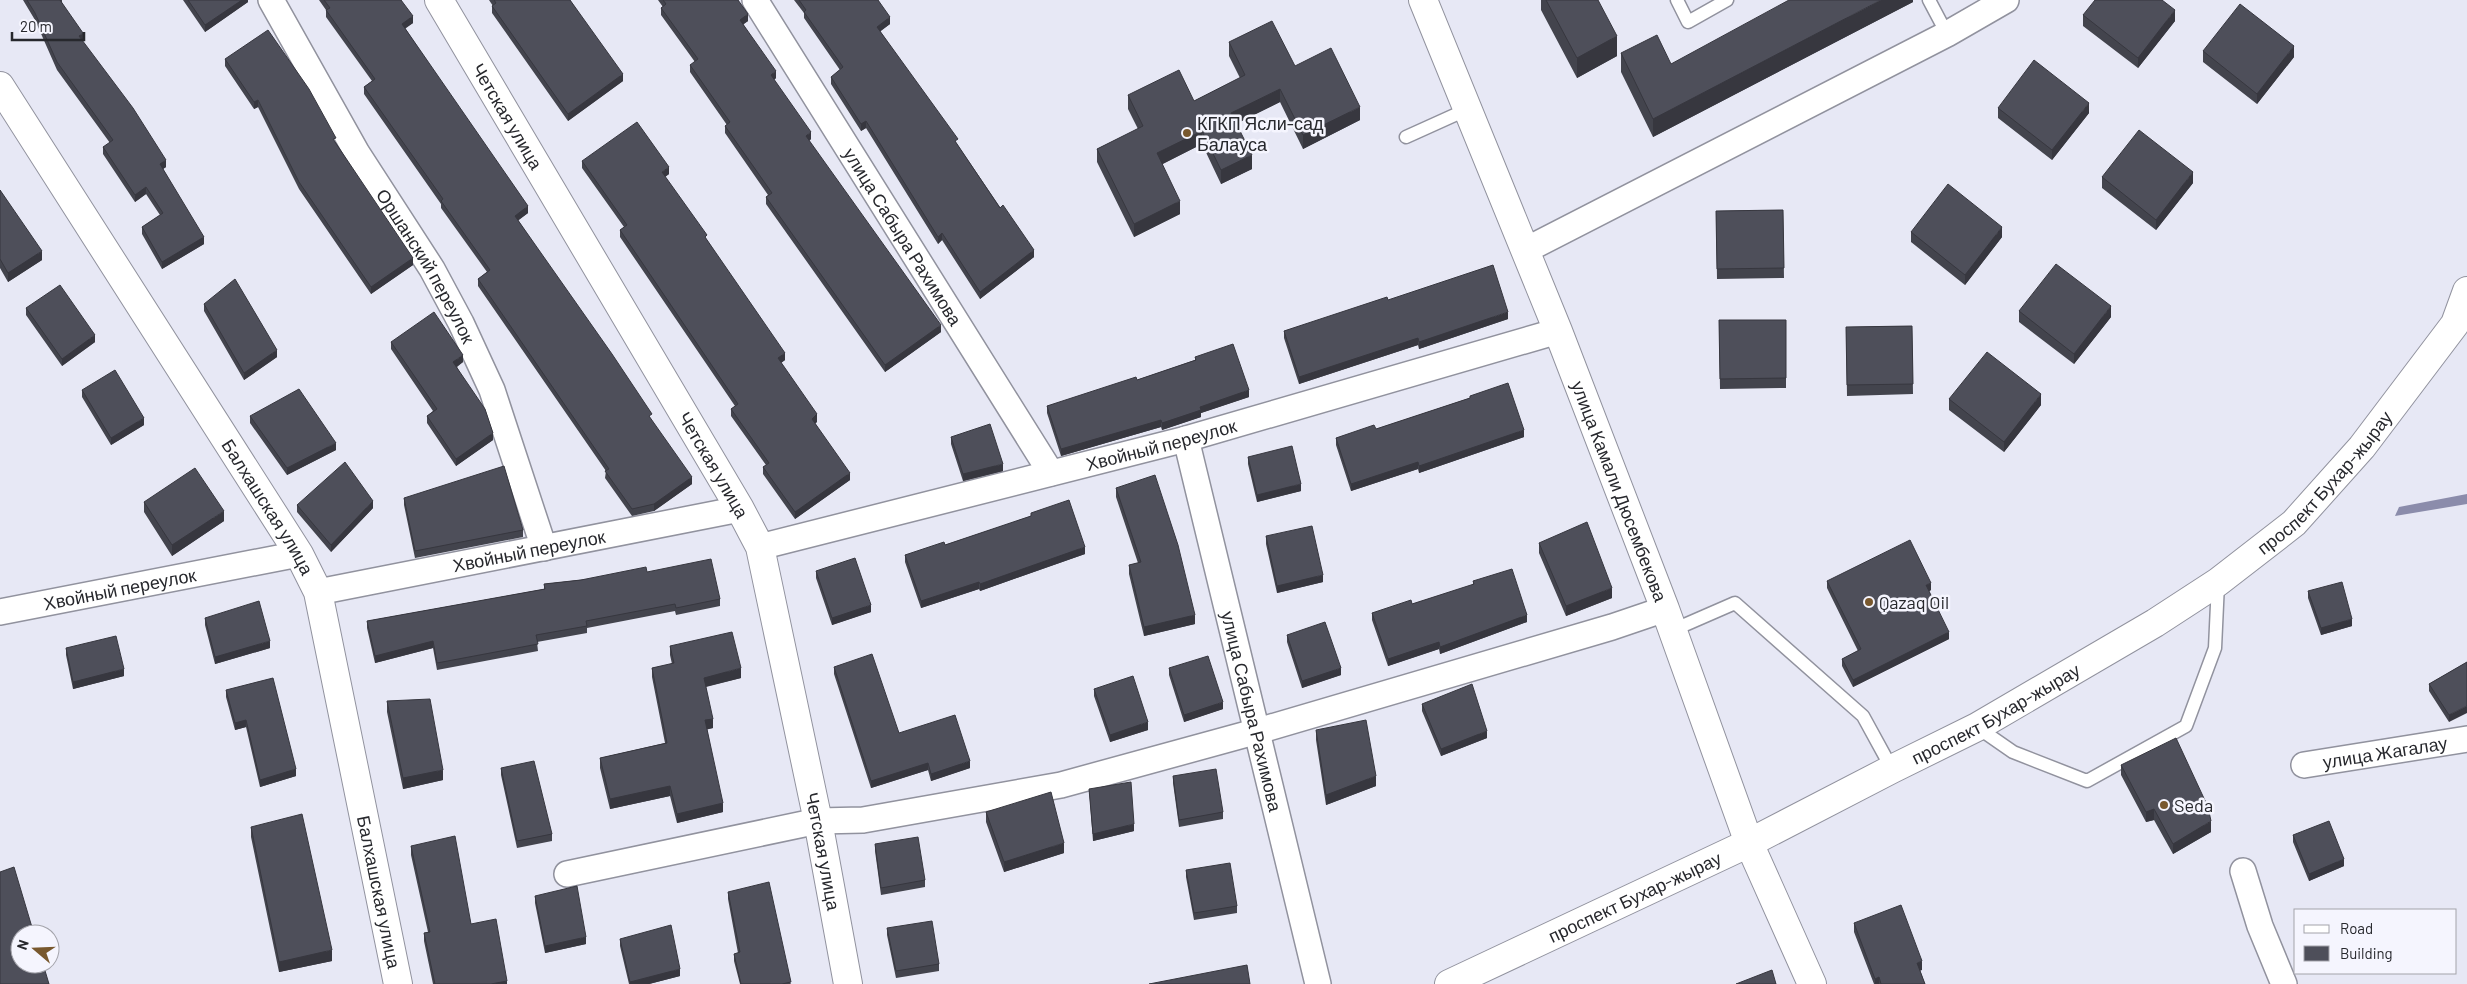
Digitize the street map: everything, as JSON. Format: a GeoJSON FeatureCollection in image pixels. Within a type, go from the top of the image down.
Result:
{"type":"FeatureCollection","features":[{"type":"Feature","properties":{"kind":"main road","name":"Четская улица"},"geometry":{"type":"LineString","coordinates":[[439,0],[740,509],[760,547],[818,821],[848,984]]}},
{"type":"Feature","properties":{"kind":"main road","name":"улица Камали Дюсембекова"},"geometry":{"type":"LineString","coordinates":[[1423,0],[1558,331],[1669,619],[1749,844],[1812,984]]}},
{"type":"Feature","properties":{"kind":"main road","name":"Балхашская улица"},"geometry":{"type":"LineString","coordinates":[[0,86],[299,554],[318,592],[398,984]]}},
{"type":"Feature","properties":{"kind":"main road","name":"проспект Бухар-жырау"},"geometry":{"type":"LineString","coordinates":[[1449,984],[1749,844],[1977,727],[2155,623],[2218,582],[2294,523],[2362,447],[2461,325],[2467,291]]}},
{"type":"Feature","properties":{"kind":"street","name":"Оршанский переулок"},"geometry":{"type":"LineString","coordinates":[[271,0],[357,153],[432,269],[462,323],[492,390],[544,548]]}},
{"type":"Feature","properties":{"kind":"street","name":"улица Сабыра Рахимова"},"geometry":{"type":"LineString","coordinates":[[756,0],[1051,473]]}},
{"type":"Feature","properties":{"kind":"street"},"geometry":{"type":"LineString","coordinates":[[1526,250],[1947,34],[2006,0]]}},
{"type":"Feature","properties":{"kind":"street","name":"Хвойный переулок"},"geometry":{"type":"LineString","coordinates":[[760,547],[1186,439],[1558,331]]}},
{"type":"Feature","properties":{"kind":"street","name":"улица Сабыра Рахимова"},"geometry":{"type":"LineString","coordinates":[[1186,439],[1318,984]]}},
{"type":"Feature","properties":{"kind":"street","name":"Хвойный переулок"},"geometry":{"type":"LineString","coordinates":[[318,592],[740,509]]}},
{"type":"Feature","properties":{"kind":"street","name":"Хвойный переулок"},"geometry":{"type":"LineString","coordinates":[[0,612],[299,554]]}},
{"type":"Feature","properties":{"kind":"street"},"geometry":{"type":"LineString","coordinates":[[567,874],[818,821],[863,820],[1062,785],[1258,731],[1612,627],[1669,619]]}},
{"type":"Feature","properties":{"kind":"street","name":"улица Жагалау"},"geometry":{"type":"LineString","coordinates":[[2304,766],[2467,738]]}},
{"type":"Feature","properties":{"kind":"street"},"geometry":{"type":"LineString","coordinates":[[2243,872],[2260,926],[2284,984]]}},
{"type":"Feature","properties":{"kind":"lane"},"geometry":{"type":"LineString","coordinates":[[1677,0],[1688,22],[1728,0]]}},
{"type":"Feature","properties":{"kind":"lane"},"geometry":{"type":"LineString","coordinates":[[1929,0],[1947,34]]}},
{"type":"Feature","properties":{"kind":"lane"},"geometry":{"type":"LineString","coordinates":[[1406,136],[1468,109]]}},
{"type":"Feature","properties":{"kind":"lane"},"geometry":{"type":"LineString","coordinates":[[1977,727],[2013,752],[2087,781],[2186,726],[2215,648],[2218,582]]}},
{"type":"Feature","properties":{"kind":"lane"},"geometry":{"type":"LineString","coordinates":[[1669,619],[1736,603],[1863,716],[1892,769]]}},
{"type":"Feature","properties":{"kind":"water"},"geometry":{"type":"Polygon","coordinates":[[[2467,494],[2467,504],[2395,516],[2399,507],[2467,494]]]}},
{"type":"Feature","properties":{"kind":"building"},"geometry":{"type":"Polygon","coordinates":[[[27,0],[60,0],[83,33],[79,36],[133,108],[166,160],[160,164],[204,237],[162,262],[142,227],[163,213],[146,187],[135,195],[103,147],[113,140],[57,62],[35,13],[27,0]]]}},
{"type":"Feature","properties":{"kind":"building"},"geometry":{"type":"Polygon","coordinates":[[[188,0],[242,0],[205,25],[188,0]]]}},
{"type":"Feature","properties":{"kind":"building"},"geometry":{"type":"Polygon","coordinates":[[[324,0],[401,0],[413,16],[402,24],[528,206],[515,216],[612,354],[652,414],[649,416],[692,477],[654,504],[632,509],[605,471],[609,469],[478,279],[490,270],[441,201],[443,199],[364,87],[375,79],[326,10],[330,8],[324,0]]]}},
{"type":"Feature","properties":{"kind":"building"},"geometry":{"type":"Polygon","coordinates":[[[494,0],[570,0],[623,74],[568,114],[492,6],[496,3],[494,0]]]}},
{"type":"Feature","properties":{"kind":"building"},"geometry":{"type":"Polygon","coordinates":[[[663,0],[738,0],[748,14],[740,20],[776,71],[771,75],[811,132],[806,136],[941,325],[885,365],[766,197],[772,193],[725,126],[730,122],[690,65],[698,59],[661,8],[666,4],[663,0]]]}},
{"type":"Feature","properties":{"kind":"building"},"geometry":{"type":"Polygon","coordinates":[[[799,0],[878,0],[890,17],[877,27],[958,139],[955,141],[1000,208],[1003,205],[1034,250],[980,292],[942,233],[938,237],[866,121],[861,124],[831,77],[843,67],[804,12],[806,10],[799,0]]]}},
{"type":"Feature","properties":{"kind":"building"},"geometry":{"type":"Polygon","coordinates":[[[1546,0],[1598,0],[1617,36],[1577,58],[1546,0]]]}},
{"type":"Feature","properties":{"kind":"building"},"geometry":{"type":"Polygon","coordinates":[[[1789,0],[1881,0],[1653,119],[1621,53],[1657,35],[1671,64],[1789,0]]]}},
{"type":"Feature","properties":{"kind":"building"},"geometry":{"type":"Polygon","coordinates":[[[2095,0],[2162,0],[2175,10],[2138,58],[2083,15],[2095,0]]]}},
{"type":"Feature","properties":{"kind":"building"},"geometry":{"type":"Polygon","coordinates":[[[2240,4],[2294,46],[2257,94],[2203,51],[2240,4]]]}},
{"type":"Feature","properties":{"kind":"building","name":"КГКП Ясли-сад Балауса"},"geometry":{"type":"Polygon","coordinates":[[[1272,21],[1295,66],[1331,48],[1360,107],[1303,135],[1280,89],[1231,113],[1252,155],[1221,170],[1202,131],[1157,153],[1180,201],[1134,224],[1097,149],[1143,126],[1128,95],[1179,70],[1194,101],[1245,75],[1229,42],[1272,21]]]}},
{"type":"Feature","properties":{"kind":"building"},"geometry":{"type":"Polygon","coordinates":[[[268,30],[309,89],[336,138],[333,139],[413,258],[371,287],[299,182],[258,100],[254,102],[225,59],[268,30]]]}},
{"type":"Feature","properties":{"kind":"building"},"geometry":{"type":"Polygon","coordinates":[[[2034,60],[2089,103],[2052,150],[1998,108],[2034,60]]]}},
{"type":"Feature","properties":{"kind":"building"},"geometry":{"type":"Polygon","coordinates":[[[637,122],[669,167],[662,172],[707,235],[705,237],[785,353],[778,358],[817,414],[812,419],[850,473],[795,512],[763,467],[769,463],[731,409],[738,404],[620,230],[627,225],[582,161],[637,122]]]}},
{"type":"Feature","properties":{"kind":"building"},"geometry":{"type":"Polygon","coordinates":[[[2139,130],[2193,172],[2156,220],[2102,177],[2139,130]]]}},
{"type":"Feature","properties":{"kind":"building"},"geometry":{"type":"Polygon","coordinates":[[[1948,184],[2002,227],[1965,275],[1911,232],[1948,184]]]}},
{"type":"Feature","properties":{"kind":"building"},"geometry":{"type":"Polygon","coordinates":[[[0,190],[42,251],[8,273],[0,259],[0,190]]]}},
{"type":"Feature","properties":{"kind":"building"},"geometry":{"type":"Polygon","coordinates":[[[1783,210],[1784,268],[1717,269],[1716,211],[1783,210]]]}},
{"type":"Feature","properties":{"kind":"building"},"geometry":{"type":"Polygon","coordinates":[[[2056,264],[2111,306],[2074,354],[2019,311],[2056,264]]]}},
{"type":"Feature","properties":{"kind":"building"},"geometry":{"type":"Polygon","coordinates":[[[1493,265],[1508,312],[1419,342],[1418,338],[1299,377],[1284,331],[1387,297],[1388,300],[1493,265]]]}},
{"type":"Feature","properties":{"kind":"building"},"geometry":{"type":"Polygon","coordinates":[[[235,279],[277,350],[244,373],[204,304],[235,279]]]}},
{"type":"Feature","properties":{"kind":"building"},"geometry":{"type":"Polygon","coordinates":[[[60,285],[95,335],[62,359],[26,308],[60,285]]]}},
{"type":"Feature","properties":{"kind":"building"},"geometry":{"type":"Polygon","coordinates":[[[434,312],[463,355],[453,362],[485,409],[493,433],[456,459],[427,416],[437,409],[391,342],[434,312]]]}},
{"type":"Feature","properties":{"kind":"building"},"geometry":{"type":"Polygon","coordinates":[[[1719,320],[1786,320],[1786,378],[1720,379],[1719,320]]]}},
{"type":"Feature","properties":{"kind":"building"},"geometry":{"type":"Polygon","coordinates":[[[1912,326],[1913,384],[1847,385],[1846,327],[1912,326]]]}},
{"type":"Feature","properties":{"kind":"building"},"geometry":{"type":"Polygon","coordinates":[[[1233,344],[1249,390],[1200,407],[1201,410],[1162,423],[1161,420],[1061,449],[1047,406],[1136,377],[1137,380],[1196,360],[1195,357],[1233,344]]]}},
{"type":"Feature","properties":{"kind":"building"},"geometry":{"type":"Polygon","coordinates":[[[1987,352],[2041,394],[2004,442],[1949,399],[1987,352]]]}},
{"type":"Feature","properties":{"kind":"building"},"geometry":{"type":"Polygon","coordinates":[[[115,370],[144,418],[111,438],[82,390],[115,370]]]}},
{"type":"Feature","properties":{"kind":"building"},"geometry":{"type":"Polygon","coordinates":[[[1508,383],[1524,430],[1419,466],[1418,462],[1351,484],[1336,438],[1374,425],[1376,429],[1470,398],[1470,396],[1508,383]]]}},
{"type":"Feature","properties":{"kind":"building"},"geometry":{"type":"Polygon","coordinates":[[[299,389],[336,443],[287,468],[250,416],[299,389]]]}},
{"type":"Feature","properties":{"kind":"building"},"geometry":{"type":"Polygon","coordinates":[[[990,424],[1003,464],[963,474],[951,437],[990,424]]]}},
{"type":"Feature","properties":{"kind":"building"},"geometry":{"type":"Polygon","coordinates":[[[1292,446],[1301,484],[1257,495],[1248,457],[1292,446]]]}},
{"type":"Feature","properties":{"kind":"building"},"geometry":{"type":"Polygon","coordinates":[[[345,462],[373,501],[331,545],[297,505],[345,462]]]}},
{"type":"Feature","properties":{"kind":"building"},"geometry":{"type":"Polygon","coordinates":[[[504,466],[523,530],[415,551],[404,498],[504,466]]]}},
{"type":"Feature","properties":{"kind":"building"},"geometry":{"type":"Polygon","coordinates":[[[195,468],[224,511],[172,545],[144,502],[195,468]]]}},
{"type":"Feature","properties":{"kind":"building"},"geometry":{"type":"Polygon","coordinates":[[[1155,475],[1178,545],[1195,615],[1144,627],[1129,565],[1141,562],[1116,488],[1155,475]]]}},
{"type":"Feature","properties":{"kind":"building"},"geometry":{"type":"Polygon","coordinates":[[[1069,500],[1085,547],[980,584],[979,582],[921,601],[905,555],[944,542],[945,545],[1031,516],[1031,513],[1069,500]]]}},
{"type":"Feature","properties":{"kind":"building"},"geometry":{"type":"Polygon","coordinates":[[[1587,522],[1612,588],[1566,606],[1539,543],[1587,522]]]}},
{"type":"Feature","properties":{"kind":"building"},"geometry":{"type":"Polygon","coordinates":[[[1312,526],[1323,575],[1277,586],[1266,536],[1312,526]]]}},
{"type":"Feature","properties":{"kind":"building"},"geometry":{"type":"Polygon","coordinates":[[[1910,540],[1931,583],[1926,585],[1949,632],[1853,680],[1842,659],[1861,649],[1827,581],[1910,540]]]}},
{"type":"Feature","properties":{"kind":"building"},"geometry":{"type":"Polygon","coordinates":[[[855,558],[871,605],[832,618],[816,571],[855,558]]]}},
{"type":"Feature","properties":{"kind":"building"},"geometry":{"type":"Polygon","coordinates":[[[711,559],[720,599],[676,608],[675,604],[586,621],[587,626],[536,635],[538,644],[437,663],[433,641],[375,656],[367,621],[545,589],[544,584],[581,580],[646,567],[647,572],[711,559]]]}},
{"type":"Feature","properties":{"kind":"building"},"geometry":{"type":"Polygon","coordinates":[[[1512,569],[1527,615],[1440,647],[1439,642],[1388,659],[1372,613],[1411,600],[1412,604],[1474,584],[1473,581],[1512,569]]]}},
{"type":"Feature","properties":{"kind":"building"},"geometry":{"type":"Polygon","coordinates":[[[2342,582],[2352,619],[2321,628],[2308,591],[2342,582]]]}},
{"type":"Feature","properties":{"kind":"building"},"geometry":{"type":"Polygon","coordinates":[[[259,601],[270,641],[215,657],[205,618],[259,601]]]}},
{"type":"Feature","properties":{"kind":"building"},"geometry":{"type":"Polygon","coordinates":[[[1325,622],[1341,668],[1302,681],[1287,635],[1325,622]]]}},
{"type":"Feature","properties":{"kind":"building"},"geometry":{"type":"Polygon","coordinates":[[[732,632],[741,668],[704,678],[713,719],[705,720],[723,803],[677,814],[670,786],[610,799],[600,758],[667,743],[652,668],[674,663],[670,646],[732,632]]]}},
{"type":"Feature","properties":{"kind":"building"},"geometry":{"type":"Polygon","coordinates":[[[116,636],[124,669],[73,682],[66,648],[116,636]]]}},
{"type":"Feature","properties":{"kind":"building"},"geometry":{"type":"Polygon","coordinates":[[[872,654],[899,733],[955,715],[970,761],[931,774],[928,763],[871,781],[834,667],[872,654]]]}},
{"type":"Feature","properties":{"kind":"building"},"geometry":{"type":"Polygon","coordinates":[[[1208,656],[1223,702],[1184,715],[1169,668],[1208,656]]]}},
{"type":"Feature","properties":{"kind":"building"},"geometry":{"type":"Polygon","coordinates":[[[2467,662],[2467,706],[2449,715],[2429,684],[2467,662]]]}},
{"type":"Feature","properties":{"kind":"building"},"geometry":{"type":"Polygon","coordinates":[[[1133,676],[1148,722],[1110,735],[1094,689],[1133,676]]]}},
{"type":"Feature","properties":{"kind":"building"},"geometry":{"type":"Polygon","coordinates":[[[273,678],[296,769],[260,780],[246,720],[235,723],[226,690],[273,678]]]}},
{"type":"Feature","properties":{"kind":"building"},"geometry":{"type":"Polygon","coordinates":[[[1472,684],[1487,731],[1441,749],[1422,704],[1472,684]]]}},
{"type":"Feature","properties":{"kind":"building"},"geometry":{"type":"Polygon","coordinates":[[[430,699],[443,770],[403,778],[387,701],[430,699]]]}},
{"type":"Feature","properties":{"kind":"building"},"geometry":{"type":"Polygon","coordinates":[[[1366,720],[1376,776],[1326,795],[1316,730],[1366,720]]]}},
{"type":"Feature","properties":{"kind":"building"},"geometry":{"type":"Polygon","coordinates":[[[2176,738],[2208,807],[2211,821],[2173,844],[2154,809],[2146,812],[2121,765],[2176,738]]]}},
{"type":"Feature","properties":{"kind":"building"},"geometry":{"type":"Polygon","coordinates":[[[534,761],[552,834],[517,841],[501,768],[534,761]]]}},
{"type":"Feature","properties":{"kind":"building"},"geometry":{"type":"Polygon","coordinates":[[[1216,769],[1223,812],[1179,820],[1173,776],[1216,769]]]}},
{"type":"Feature","properties":{"kind":"building"},"geometry":{"type":"Polygon","coordinates":[[[1131,782],[1134,824],[1093,834],[1089,789],[1131,782]]]}},
{"type":"Feature","properties":{"kind":"building"},"geometry":{"type":"Polygon","coordinates":[[[1051,792],[1064,843],[1004,862],[986,812],[1051,792]]]}},
{"type":"Feature","properties":{"kind":"building"},"geometry":{"type":"Polygon","coordinates":[[[302,814],[332,950],[279,962],[251,827],[302,814]]]}},
{"type":"Feature","properties":{"kind":"building"},"geometry":{"type":"Polygon","coordinates":[[[2329,821],[2344,859],[2309,874],[2293,835],[2329,821]]]}},
{"type":"Feature","properties":{"kind":"building"},"geometry":{"type":"Polygon","coordinates":[[[455,836],[471,924],[496,919],[507,981],[491,984],[435,984],[424,933],[430,932],[411,846],[455,836]]]}},
{"type":"Feature","properties":{"kind":"building"},"geometry":{"type":"Polygon","coordinates":[[[918,837],[925,880],[881,888],[875,844],[918,837]]]}},
{"type":"Feature","properties":{"kind":"building"},"geometry":{"type":"Polygon","coordinates":[[[1230,863],[1237,906],[1194,913],[1186,870],[1230,863]]]}},
{"type":"Feature","properties":{"kind":"building"},"geometry":{"type":"Polygon","coordinates":[[[14,867],[31,924],[10,924],[10,974],[46,974],[49,984],[0,984],[0,872],[14,867]]]}},
{"type":"Feature","properties":{"kind":"building"},"geometry":{"type":"Polygon","coordinates":[[[769,882],[791,982],[782,984],[741,984],[734,954],[740,952],[728,892],[769,882]]]}},
{"type":"Feature","properties":{"kind":"building"},"geometry":{"type":"Polygon","coordinates":[[[577,886],[586,937],[545,946],[535,896],[577,886]]]}},
{"type":"Feature","properties":{"kind":"building"},"geometry":{"type":"Polygon","coordinates":[[[1901,905],[1922,961],[1917,963],[1925,984],[1881,984],[1879,977],[1875,979],[1854,923],[1901,905]]]}},
{"type":"Feature","properties":{"kind":"building"},"geometry":{"type":"Polygon","coordinates":[[[932,921],[939,964],[896,971],[887,928],[932,921]]]}},
{"type":"Feature","properties":{"kind":"building"},"geometry":{"type":"Polygon","coordinates":[[[671,925],[680,969],[630,982],[620,939],[671,925]]]}},
{"type":"Feature","properties":{"kind":"building"},"geometry":{"type":"Polygon","coordinates":[[[1247,965],[1250,984],[1149,984],[1247,965]]]}},
{"type":"Feature","properties":{"kind":"building"},"geometry":{"type":"Polygon","coordinates":[[[1772,970],[1776,984],[1736,984],[1772,970]]]}},
{"type":"Feature","properties":{"kind":"place","name":"КГКП Ясли-сад Балауса"},"geometry":{"type":"Point","coordinates":[1187,133]}},
{"type":"Feature","properties":{"kind":"place","name":"Qazaq Oil"},"geometry":{"type":"Point","coordinates":[1869,602]}},
{"type":"Feature","properties":{"kind":"place","name":"Seda"},"geometry":{"type":"Point","coordinates":[2164,805]}}]}
